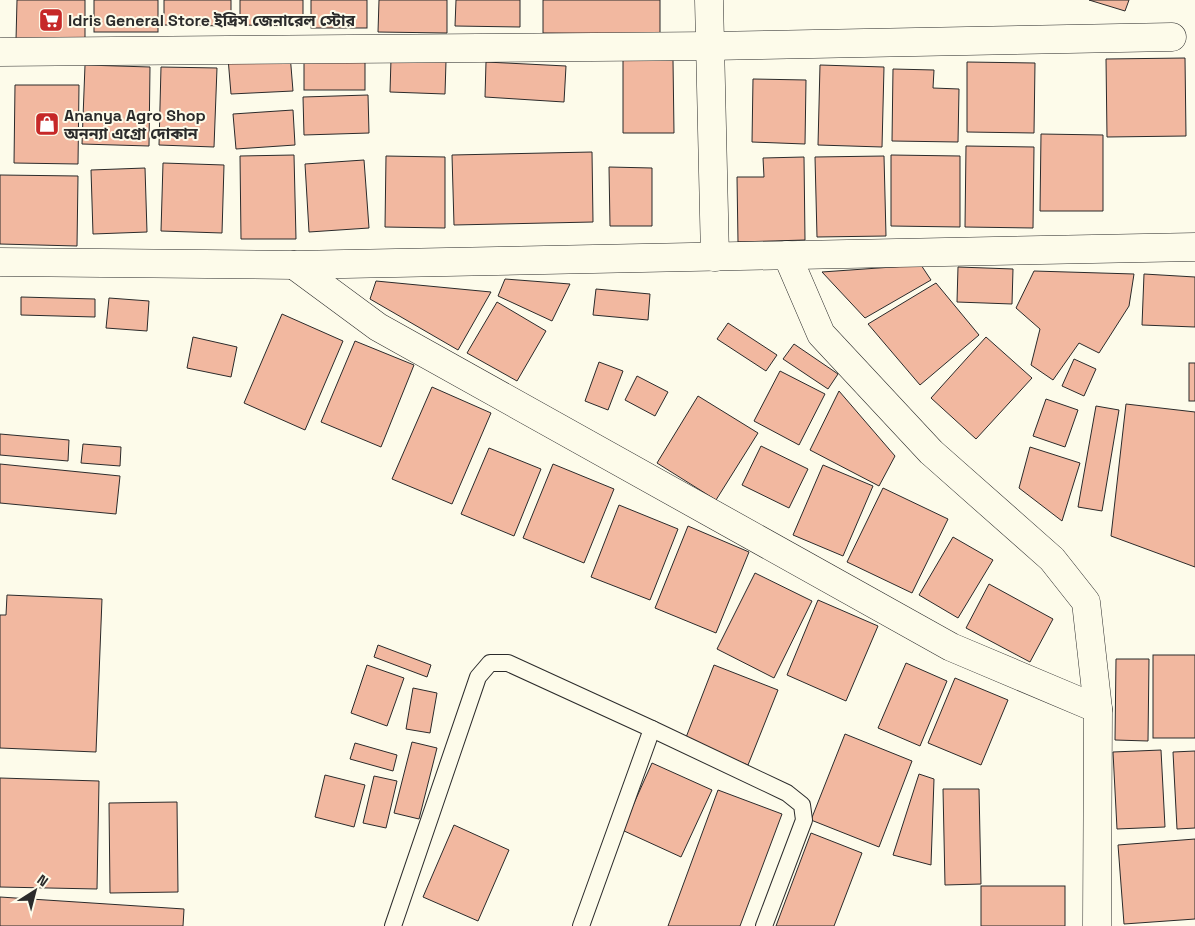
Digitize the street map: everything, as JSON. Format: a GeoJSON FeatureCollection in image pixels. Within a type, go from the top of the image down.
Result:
{"type":"FeatureCollection","features":[{"type":"Feature","properties":{"kind":"street"},"geometry":{"type":"LineString","coordinates":[[710,0],[714,257]]}},
{"type":"Feature","properties":{"kind":"street"},"geometry":{"type":"LineString","coordinates":[[0,52],[710,46],[1172,37]]}},
{"type":"Feature","properties":{"kind":"street"},"geometry":{"type":"LineString","coordinates":[[0,262],[294,265],[1195,247]]}},
{"type":"Feature","properties":{"kind":"street"},"geometry":{"type":"LineString","coordinates":[[787,255],[821,334],[932,452],[1052,559],[1086,602],[1098,709],[1097,926]]}},
{"type":"Feature","properties":{"kind":"street"},"geometry":{"type":"LineString","coordinates":[[294,265],[378,327],[951,647],[1098,709]]}},
{"type":"Feature","properties":{"kind":"lane"},"geometry":{"type":"LineString","coordinates":[[393,926],[478,677],[490,663],[508,663],[652,728],[787,793],[802,806],[804,820],[764,926]]}},
{"type":"Feature","properties":{"kind":"lane"},"geometry":{"type":"LineString","coordinates":[[581,926],[652,728]]}},
{"type":"Feature","properties":{"kind":"building","name":"Idris General Store ইদ্রিস জেনারেল স্টোর"},"geometry":{"type":"Polygon","coordinates":[[[17,0],[85,0],[85,41],[16,40],[17,0]]]}},
{"type":"Feature","properties":{"kind":"building"},"geometry":{"type":"Polygon","coordinates":[[[94,0],[158,0],[158,32],[94,32],[94,0]]]}},
{"type":"Feature","properties":{"kind":"building"},"geometry":{"type":"Polygon","coordinates":[[[164,0],[231,0],[231,26],[164,25],[164,0]]]}},
{"type":"Feature","properties":{"kind":"building"},"geometry":{"type":"Polygon","coordinates":[[[240,0],[303,0],[303,26],[240,25],[240,0]]]}},
{"type":"Feature","properties":{"kind":"building"},"geometry":{"type":"Polygon","coordinates":[[[311,0],[367,0],[367,28],[311,28],[311,0]]]}},
{"type":"Feature","properties":{"kind":"building"},"geometry":{"type":"Polygon","coordinates":[[[379,0],[447,0],[447,33],[378,32],[379,0]]]}},
{"type":"Feature","properties":{"kind":"building"},"geometry":{"type":"Polygon","coordinates":[[[456,0],[520,0],[520,27],[455,26],[456,0]]]}},
{"type":"Feature","properties":{"kind":"building"},"geometry":{"type":"Polygon","coordinates":[[[543,0],[660,0],[660,34],[543,33],[543,0]]]}},
{"type":"Feature","properties":{"kind":"building"},"geometry":{"type":"Polygon","coordinates":[[[1089,0],[1129,0],[1125,11],[1089,0]]]}},
{"type":"Feature","properties":{"kind":"building"},"geometry":{"type":"Polygon","coordinates":[[[304,53],[365,53],[365,90],[304,90],[304,53]]]}},
{"type":"Feature","properties":{"kind":"building"},"geometry":{"type":"Polygon","coordinates":[[[290,54],[293,91],[231,94],[228,58],[290,54]]]}},
{"type":"Feature","properties":{"kind":"building"},"geometry":{"type":"Polygon","coordinates":[[[1185,58],[1186,136],[1107,137],[1106,59],[1185,58]]]}},
{"type":"Feature","properties":{"kind":"building"},"geometry":{"type":"Polygon","coordinates":[[[391,59],[446,61],[445,94],[390,92],[391,59]]]}},
{"type":"Feature","properties":{"kind":"building"},"geometry":{"type":"Polygon","coordinates":[[[623,59],[673,60],[674,133],[623,133],[623,59]]]}},
{"type":"Feature","properties":{"kind":"building"},"geometry":{"type":"Polygon","coordinates":[[[486,62],[566,66],[564,102],[485,97],[486,62]]]}},
{"type":"Feature","properties":{"kind":"building"},"geometry":{"type":"Polygon","coordinates":[[[967,62],[1035,63],[1034,133],[967,132],[967,62]]]}},
{"type":"Feature","properties":{"kind":"building"},"geometry":{"type":"Polygon","coordinates":[[[85,65],[150,67],[149,146],[82,144],[85,65]]]}},
{"type":"Feature","properties":{"kind":"building"},"geometry":{"type":"Polygon","coordinates":[[[820,65],[884,67],[882,147],[818,145],[820,65]]]}},
{"type":"Feature","properties":{"kind":"building"},"geometry":{"type":"Polygon","coordinates":[[[161,67],[217,68],[214,147],[159,145],[161,67]]]}},
{"type":"Feature","properties":{"kind":"building"},"geometry":{"type":"Polygon","coordinates":[[[893,69],[934,70],[933,88],[959,89],[958,142],[892,141],[893,69]]]}},
{"type":"Feature","properties":{"kind":"building"},"geometry":{"type":"Polygon","coordinates":[[[753,79],[806,80],[805,144],[752,142],[753,79]]]}},
{"type":"Feature","properties":{"kind":"building","name":"Ananya Agro Shop অনন্যা এগ্রো দোকান"},"geometry":{"type":"Polygon","coordinates":[[[15,85],[79,85],[78,164],[14,163],[15,85]]]}},
{"type":"Feature","properties":{"kind":"building"},"geometry":{"type":"Polygon","coordinates":[[[368,95],[369,133],[304,135],[303,97],[368,95]]]}},
{"type":"Feature","properties":{"kind":"building"},"geometry":{"type":"Polygon","coordinates":[[[293,110],[295,145],[236,149],[233,114],[293,110]]]}},
{"type":"Feature","properties":{"kind":"building"},"geometry":{"type":"Polygon","coordinates":[[[1041,134],[1103,135],[1103,211],[1040,211],[1041,134]]]}},
{"type":"Feature","properties":{"kind":"building"},"geometry":{"type":"Polygon","coordinates":[[[966,146],[1034,147],[1033,228],[965,227],[966,146]]]}},
{"type":"Feature","properties":{"kind":"building"},"geometry":{"type":"Polygon","coordinates":[[[592,152],[593,222],[454,225],[452,155],[592,152]]]}},
{"type":"Feature","properties":{"kind":"building"},"geometry":{"type":"Polygon","coordinates":[[[294,155],[296,239],[241,239],[240,156],[294,155]]]}},
{"type":"Feature","properties":{"kind":"building"},"geometry":{"type":"Polygon","coordinates":[[[891,155],[960,156],[960,227],[891,226],[891,155]]]}},
{"type":"Feature","properties":{"kind":"building"},"geometry":{"type":"Polygon","coordinates":[[[386,156],[445,157],[445,228],[385,227],[386,156]]]}},
{"type":"Feature","properties":{"kind":"building"},"geometry":{"type":"Polygon","coordinates":[[[884,156],[886,236],[817,237],[815,157],[884,156]]]}},
{"type":"Feature","properties":{"kind":"building"},"geometry":{"type":"Polygon","coordinates":[[[804,157],[805,240],[738,242],[737,177],[764,177],[763,158],[804,157]]]}},
{"type":"Feature","properties":{"kind":"building"},"geometry":{"type":"Polygon","coordinates":[[[364,160],[369,228],[309,232],[305,164],[364,160]]]}},
{"type":"Feature","properties":{"kind":"building"},"geometry":{"type":"Polygon","coordinates":[[[163,163],[224,165],[222,233],[161,231],[163,163]]]}},
{"type":"Feature","properties":{"kind":"building"},"geometry":{"type":"Polygon","coordinates":[[[609,167],[652,168],[652,226],[610,226],[609,167]]]}},
{"type":"Feature","properties":{"kind":"building"},"geometry":{"type":"Polygon","coordinates":[[[145,168],[147,232],[93,234],[91,170],[145,168]]]}},
{"type":"Feature","properties":{"kind":"building"},"geometry":{"type":"Polygon","coordinates":[[[0,175],[78,176],[77,246],[0,244],[0,175]]]}},
{"type":"Feature","properties":{"kind":"building"},"geometry":{"type":"Polygon","coordinates":[[[921,265],[931,280],[865,318],[822,272],[921,265]]]}},
{"type":"Feature","properties":{"kind":"building"},"geometry":{"type":"Polygon","coordinates":[[[958,267],[1013,269],[1012,304],[957,302],[958,267]]]}},
{"type":"Feature","properties":{"kind":"building"},"geometry":{"type":"Polygon","coordinates":[[[1034,271],[1134,274],[1129,306],[1099,353],[1079,343],[1053,380],[1031,365],[1040,329],[1016,308],[1034,271]]]}},
{"type":"Feature","properties":{"kind":"building"},"geometry":{"type":"Polygon","coordinates":[[[1144,274],[1195,277],[1195,327],[1142,325],[1144,274]]]}},
{"type":"Feature","properties":{"kind":"building"},"geometry":{"type":"Polygon","coordinates":[[[505,279],[570,284],[552,321],[498,296],[505,279]]]}},
{"type":"Feature","properties":{"kind":"building"},"geometry":{"type":"Polygon","coordinates":[[[376,281],[491,292],[458,350],[370,299],[376,281]]]}},
{"type":"Feature","properties":{"kind":"building"},"geometry":{"type":"Polygon","coordinates":[[[936,283],[979,335],[920,385],[868,324],[936,283]]]}},
{"type":"Feature","properties":{"kind":"building"},"geometry":{"type":"Polygon","coordinates":[[[596,289],[650,294],[648,320],[593,315],[596,289]]]}},
{"type":"Feature","properties":{"kind":"building"},"geometry":{"type":"Polygon","coordinates":[[[21,297],[95,299],[95,317],[21,315],[21,297]]]}},
{"type":"Feature","properties":{"kind":"building"},"geometry":{"type":"Polygon","coordinates":[[[109,298],[149,301],[147,331],[106,328],[109,298]]]}},
{"type":"Feature","properties":{"kind":"building"},"geometry":{"type":"Polygon","coordinates":[[[497,302],[546,331],[517,381],[467,353],[497,302]]]}},
{"type":"Feature","properties":{"kind":"building"},"geometry":{"type":"Polygon","coordinates":[[[282,314],[343,341],[305,430],[244,403],[282,314]]]}},
{"type":"Feature","properties":{"kind":"building"},"geometry":{"type":"Polygon","coordinates":[[[728,323],[777,355],[766,371],[717,339],[728,323]]]}},
{"type":"Feature","properties":{"kind":"building"},"geometry":{"type":"Polygon","coordinates":[[[193,337],[237,347],[231,377],[187,368],[193,337]]]}},
{"type":"Feature","properties":{"kind":"building"},"geometry":{"type":"Polygon","coordinates":[[[986,337],[1032,378],[976,439],[931,398],[986,337]]]}},
{"type":"Feature","properties":{"kind":"building"},"geometry":{"type":"Polygon","coordinates":[[[355,341],[414,365],[381,447],[321,422],[355,341]]]}},
{"type":"Feature","properties":{"kind":"building"},"geometry":{"type":"Polygon","coordinates":[[[794,344],[838,374],[828,389],[783,359],[794,344]]]}},
{"type":"Feature","properties":{"kind":"building"},"geometry":{"type":"Polygon","coordinates":[[[1074,359],[1096,369],[1084,396],[1062,386],[1074,359]]]}},
{"type":"Feature","properties":{"kind":"building"},"geometry":{"type":"Polygon","coordinates":[[[599,362],[623,371],[608,410],[585,401],[599,362]]]}},
{"type":"Feature","properties":{"kind":"building"},"geometry":{"type":"Polygon","coordinates":[[[1189,363],[1195,363],[1195,401],[1189,401],[1189,363]]]}},
{"type":"Feature","properties":{"kind":"building"},"geometry":{"type":"Polygon","coordinates":[[[780,371],[825,394],[799,445],[754,421],[780,371]]]}},
{"type":"Feature","properties":{"kind":"building"},"geometry":{"type":"Polygon","coordinates":[[[637,376],[668,392],[655,416],[625,400],[637,376]]]}},
{"type":"Feature","properties":{"kind":"building"},"geometry":{"type":"Polygon","coordinates":[[[432,387],[491,413],[452,504],[392,479],[432,387]]]}},
{"type":"Feature","properties":{"kind":"building"},"geometry":{"type":"Polygon","coordinates":[[[839,391],[895,456],[879,486],[810,450],[839,391]]]}},
{"type":"Feature","properties":{"kind":"building"},"geometry":{"type":"Polygon","coordinates":[[[698,396],[758,433],[716,500],[657,463],[698,396]]]}},
{"type":"Feature","properties":{"kind":"building"},"geometry":{"type":"Polygon","coordinates":[[[1046,399],[1078,410],[1065,447],[1033,436],[1046,399]]]}},
{"type":"Feature","properties":{"kind":"building"},"geometry":{"type":"Polygon","coordinates":[[[1126,404],[1195,412],[1195,567],[1111,536],[1126,404]]]}},
{"type":"Feature","properties":{"kind":"building"},"geometry":{"type":"Polygon","coordinates":[[[1096,406],[1119,410],[1102,511],[1078,507],[1096,406]]]}},
{"type":"Feature","properties":{"kind":"building"},"geometry":{"type":"Polygon","coordinates":[[[0,434],[69,440],[68,461],[0,455],[0,434]]]}},
{"type":"Feature","properties":{"kind":"building"},"geometry":{"type":"Polygon","coordinates":[[[83,444],[121,447],[120,466],[81,463],[83,444]]]}},
{"type":"Feature","properties":{"kind":"building"},"geometry":{"type":"Polygon","coordinates":[[[761,446],[808,469],[789,508],[742,485],[761,446]]]}},
{"type":"Feature","properties":{"kind":"building"},"geometry":{"type":"Polygon","coordinates":[[[1030,447],[1080,463],[1062,521],[1019,488],[1030,447]]]}},
{"type":"Feature","properties":{"kind":"building"},"geometry":{"type":"Polygon","coordinates":[[[489,448],[541,469],[514,536],[461,514],[489,448]]]}},
{"type":"Feature","properties":{"kind":"building"},"geometry":{"type":"Polygon","coordinates":[[[0,464],[120,476],[116,514],[0,503],[0,464]]]}},
{"type":"Feature","properties":{"kind":"building"},"geometry":{"type":"Polygon","coordinates":[[[553,464],[614,489],[584,563],[523,538],[553,464]]]}},
{"type":"Feature","properties":{"kind":"building"},"geometry":{"type":"Polygon","coordinates":[[[823,465],[873,486],[843,556],[793,535],[823,465]]]}},
{"type":"Feature","properties":{"kind":"building"},"geometry":{"type":"Polygon","coordinates":[[[883,488],[948,519],[912,593],[847,562],[883,488]]]}},
{"type":"Feature","properties":{"kind":"building"},"geometry":{"type":"Polygon","coordinates":[[[619,505],[678,529],[650,600],[591,577],[619,505]]]}},
{"type":"Feature","properties":{"kind":"building"},"geometry":{"type":"Polygon","coordinates":[[[688,526],[749,552],[716,633],[655,608],[688,526]]]}},
{"type":"Feature","properties":{"kind":"building"},"geometry":{"type":"Polygon","coordinates":[[[953,537],[993,560],[958,618],[919,595],[953,537]]]}},
{"type":"Feature","properties":{"kind":"building"},"geometry":{"type":"Polygon","coordinates":[[[755,573],[812,601],[774,678],[717,649],[755,573]]]}},
{"type":"Feature","properties":{"kind":"building"},"geometry":{"type":"Polygon","coordinates":[[[989,584],[1053,619],[1030,662],[966,628],[989,584]]]}},
{"type":"Feature","properties":{"kind":"building"},"geometry":{"type":"Polygon","coordinates":[[[7,595],[102,599],[96,752],[0,748],[0,615],[6,615],[7,595]]]}},
{"type":"Feature","properties":{"kind":"building"},"geometry":{"type":"Polygon","coordinates":[[[818,600],[878,626],[846,701],[787,675],[818,600]]]}},
{"type":"Feature","properties":{"kind":"building"},"geometry":{"type":"Polygon","coordinates":[[[378,645],[431,665],[427,677],[374,657],[378,645]]]}},
{"type":"Feature","properties":{"kind":"building"},"geometry":{"type":"Polygon","coordinates":[[[1153,655],[1195,655],[1195,738],[1153,738],[1153,655]]]}},
{"type":"Feature","properties":{"kind":"building"},"geometry":{"type":"Polygon","coordinates":[[[1116,659],[1149,659],[1148,741],[1115,740],[1116,659]]]}},
{"type":"Feature","properties":{"kind":"building"},"geometry":{"type":"Polygon","coordinates":[[[906,663],[947,681],[920,746],[878,728],[906,663]]]}},
{"type":"Feature","properties":{"kind":"building"},"geometry":{"type":"Polygon","coordinates":[[[367,665],[404,678],[387,726],[351,713],[367,665]]]}},
{"type":"Feature","properties":{"kind":"building"},"geometry":{"type":"Polygon","coordinates":[[[714,665],[778,690],[748,765],[685,740],[714,665]]]}},
{"type":"Feature","properties":{"kind":"building"},"geometry":{"type":"Polygon","coordinates":[[[955,678],[1008,700],[981,765],[928,743],[955,678]]]}},
{"type":"Feature","properties":{"kind":"building"},"geometry":{"type":"Polygon","coordinates":[[[413,688],[437,693],[430,733],[406,729],[413,688]]]}},
{"type":"Feature","properties":{"kind":"building"},"geometry":{"type":"Polygon","coordinates":[[[845,734],[912,761],[879,847],[811,820],[845,734]]]}},
{"type":"Feature","properties":{"kind":"building"},"geometry":{"type":"Polygon","coordinates":[[[412,742],[437,748],[419,819],[394,813],[412,742]]]}},
{"type":"Feature","properties":{"kind":"building"},"geometry":{"type":"Polygon","coordinates":[[[355,743],[397,755],[393,771],[350,759],[355,743]]]}},
{"type":"Feature","properties":{"kind":"building"},"geometry":{"type":"Polygon","coordinates":[[[1161,750],[1165,827],[1117,829],[1113,752],[1161,750]]]}},
{"type":"Feature","properties":{"kind":"building"},"geometry":{"type":"Polygon","coordinates":[[[1195,751],[1195,828],[1177,829],[1173,752],[1195,751]]]}},
{"type":"Feature","properties":{"kind":"building"},"geometry":{"type":"Polygon","coordinates":[[[652,763],[712,790],[681,857],[622,830],[652,763]]]}},
{"type":"Feature","properties":{"kind":"building"},"geometry":{"type":"Polygon","coordinates":[[[919,774],[934,779],[931,865],[893,855],[919,774]]]}},
{"type":"Feature","properties":{"kind":"building"},"geometry":{"type":"Polygon","coordinates":[[[325,775],[365,785],[354,827],[315,817],[325,775]]]}},
{"type":"Feature","properties":{"kind":"building"},"geometry":{"type":"Polygon","coordinates":[[[374,776],[397,781],[386,828],[363,823],[374,776]]]}},
{"type":"Feature","properties":{"kind":"building"},"geometry":{"type":"Polygon","coordinates":[[[0,778],[99,781],[97,889],[0,887],[0,778]]]}},
{"type":"Feature","properties":{"kind":"building"},"geometry":{"type":"Polygon","coordinates":[[[943,789],[979,789],[981,884],[945,885],[943,789]]]}},
{"type":"Feature","properties":{"kind":"building"},"geometry":{"type":"Polygon","coordinates":[[[718,790],[782,814],[740,926],[668,926],[718,790]]]}},
{"type":"Feature","properties":{"kind":"building"},"geometry":{"type":"Polygon","coordinates":[[[177,802],[178,892],[110,893],[109,803],[177,802]]]}},
{"type":"Feature","properties":{"kind":"building"},"geometry":{"type":"Polygon","coordinates":[[[454,825],[509,850],[478,921],[423,897],[454,825]]]}},
{"type":"Feature","properties":{"kind":"building"},"geometry":{"type":"Polygon","coordinates":[[[811,833],[862,853],[834,926],[776,926],[811,833]]]}},
{"type":"Feature","properties":{"kind":"building"},"geometry":{"type":"Polygon","coordinates":[[[1195,839],[1195,919],[1124,924],[1118,845],[1195,839]]]}},
{"type":"Feature","properties":{"kind":"building"},"geometry":{"type":"Polygon","coordinates":[[[981,886],[1065,886],[1065,926],[981,926],[981,886]]]}},
{"type":"Feature","properties":{"kind":"building"},"geometry":{"type":"Polygon","coordinates":[[[0,897],[184,909],[183,926],[0,926],[0,897]]]}},
{"type":"Feature","properties":{"kind":"place","name":"Idris General Store ইদ্রিস জেনারেল স্টোর"},"geometry":{"type":"Point","coordinates":[51,20]}},
{"type":"Feature","properties":{"kind":"place","name":"Ananya Agro Shop অনন্যা এগ্রো দোকান"},"geometry":{"type":"Point","coordinates":[47,124]}}]}
